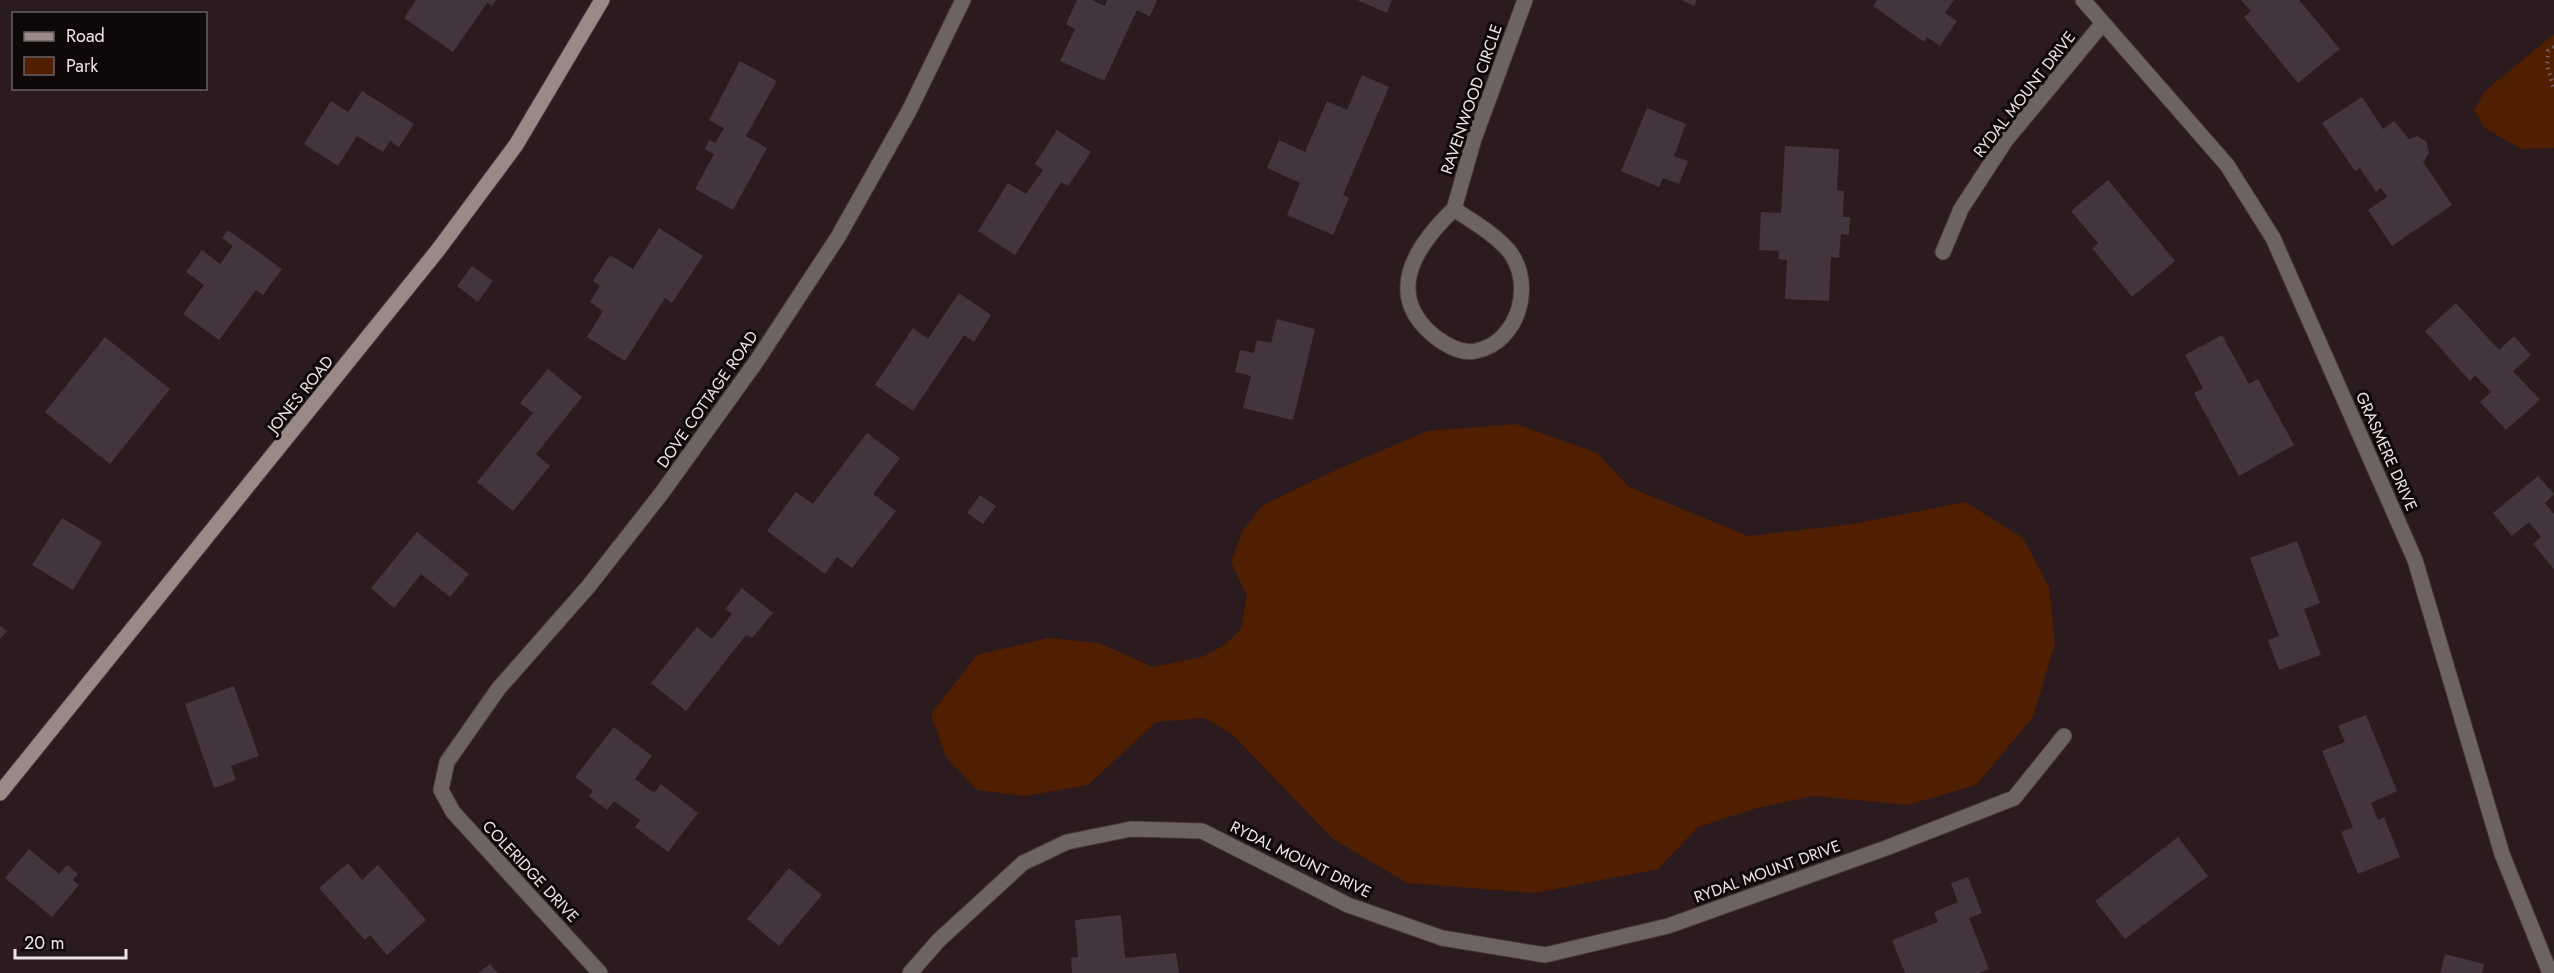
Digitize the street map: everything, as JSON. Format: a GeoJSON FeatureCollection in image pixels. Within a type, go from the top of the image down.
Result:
{"type":"FeatureCollection","features":[{"type":"Feature","properties":{"kind":"main road","name":"JONES ROAD"},"geometry":{"type":"LineString","coordinates":[[0,793],[438,250],[516,145],[602,0]]}},
{"type":"Feature","properties":{"kind":"street","name":"DOVE COTTAGE ROAD"},"geometry":{"type":"LineString","coordinates":[[441,790],[447,762],[500,688],[588,587],[661,494],[756,362],[838,237],[909,111],[963,0]]}},
{"type":"Feature","properties":{"kind":"street","name":"RAVENWOOD CIRCLE"},"geometry":{"type":"LineString","coordinates":[[1454,210],[1474,139],[1524,0]]}},
{"type":"Feature","properties":{"kind":"street","name":"GRASMERE DRIVE"},"geometry":{"type":"LineString","coordinates":[[2083,0],[2227,165],[2273,238],[2415,560],[2502,854],[2550,973]]}},
{"type":"Feature","properties":{"kind":"street","name":"RYDAL MOUNT DRIVE"},"geometry":{"type":"LineString","coordinates":[[1943,252],[1961,209],[2006,140],[2103,23]]}},
{"type":"Feature","properties":{"kind":"street"},"geometry":{"type":"LineString","coordinates":[[1454,210],[1509,252],[1522,280],[1521,305],[1513,324],[1497,341],[1476,352],[1460,350],[1432,334],[1420,324],[1407,296],[1411,264],[1432,230],[1454,210]]}},
{"type":"Feature","properties":{"kind":"street","name":"RYDAL MOUNT DRIVE"},"geometry":{"type":"LineString","coordinates":[[910,973],[939,940],[1023,863],[1067,842],[1131,829],[1203,831],[1348,905],[1442,938],[1545,955],[1668,926],[1886,848],[2014,798],[2064,736]]}},
{"type":"Feature","properties":{"kind":"street","name":"COLERIDGE DRIVE"},"geometry":{"type":"LineString","coordinates":[[441,790],[453,812],[600,973]]}},
{"type":"Feature","properties":{"kind":"path"},"geometry":{"type":"LineString","coordinates":[[2554,47],[2548,51],[2547,66],[2554,89]]}},
{"type":"Feature","properties":{"kind":"green space"},"geometry":{"type":"Polygon","coordinates":[[[2554,34],[2554,148],[2521,149],[2485,128],[2474,110],[2485,91],[2554,34]]]}},
{"type":"Feature","properties":{"kind":"green space"},"geometry":{"type":"Polygon","coordinates":[[[1516,424],[1597,453],[1629,487],[1748,536],[1853,524],[1965,502],[2023,538],[2049,587],[2055,643],[2033,717],[1976,785],[1908,805],[1814,796],[1757,808],[1698,827],[1658,869],[1535,893],[1407,883],[1333,839],[1231,733],[1204,718],[1156,722],[1088,785],[1025,796],[977,790],[946,757],[931,714],[977,655],[1048,638],[1099,643],[1153,667],[1202,657],[1223,646],[1241,629],[1247,596],[1231,562],[1243,530],[1263,505],[1338,469],[1428,431],[1516,424]]]}},
{"type":"Feature","properties":{"kind":"building"},"geometry":{"type":"Polygon","coordinates":[[[416,0],[496,0],[492,6],[487,3],[453,52],[404,18],[416,0]]]}},
{"type":"Feature","properties":{"kind":"building"},"geometry":{"type":"Polygon","coordinates":[[[1077,0],[1092,0],[1105,6],[1107,0],[1157,0],[1150,17],[1137,10],[1104,81],[1060,61],[1075,29],[1066,24],[1077,0]]]}},
{"type":"Feature","properties":{"kind":"building"},"geometry":{"type":"Polygon","coordinates":[[[1357,0],[1392,0],[1387,13],[1357,0]]]}},
{"type":"Feature","properties":{"kind":"building"},"geometry":{"type":"Polygon","coordinates":[[[1682,0],[1697,0],[1694,6],[1682,0]]]}},
{"type":"Feature","properties":{"kind":"building"},"geometry":{"type":"Polygon","coordinates":[[[1877,0],[1954,0],[1945,13],[1957,21],[1940,46],[1927,37],[1924,42],[1873,6],[1877,0]]]}},
{"type":"Feature","properties":{"kind":"building"},"geometry":{"type":"Polygon","coordinates":[[[2241,0],[2299,0],[2340,49],[2298,83],[2244,17],[2251,11],[2241,0]]]}},
{"type":"Feature","properties":{"kind":"building"},"geometry":{"type":"Polygon","coordinates":[[[740,61],[777,81],[746,136],[767,148],[733,210],[695,189],[714,154],[705,149],[709,140],[715,143],[724,128],[709,120],[740,61]]]}},
{"type":"Feature","properties":{"kind":"building"},"geometry":{"type":"Polygon","coordinates":[[[1362,75],[1389,87],[1343,195],[1349,198],[1333,235],[1287,215],[1300,183],[1267,168],[1279,140],[1305,152],[1327,101],[1347,110],[1362,75]]]}},
{"type":"Feature","properties":{"kind":"building"},"geometry":{"type":"Polygon","coordinates":[[[362,91],[414,124],[399,147],[390,141],[383,152],[357,136],[338,166],[304,144],[331,101],[348,112],[362,91]]]}},
{"type":"Feature","properties":{"kind":"building"},"geometry":{"type":"Polygon","coordinates":[[[2362,97],[2383,129],[2394,121],[2409,139],[2417,136],[2426,141],[2429,153],[2423,162],[2452,205],[2392,246],[2368,210],[2387,197],[2381,188],[2376,192],[2360,168],[2355,171],[2322,123],[2362,97]]]}},
{"type":"Feature","properties":{"kind":"building"},"geometry":{"type":"Polygon","coordinates":[[[1647,108],[1686,124],[1674,156],[1688,161],[1679,184],[1663,178],[1659,187],[1621,171],[1647,108]]]}},
{"type":"Feature","properties":{"kind":"building"},"geometry":{"type":"Polygon","coordinates":[[[1057,130],[1091,152],[1068,186],[1061,182],[1015,255],[978,231],[1008,183],[1026,194],[1043,170],[1035,164],[1057,130]]]}},
{"type":"Feature","properties":{"kind":"building"},"geometry":{"type":"Polygon","coordinates":[[[1785,146],[1839,149],[1837,190],[1844,191],[1843,217],[1850,217],[1849,235],[1841,234],[1839,258],[1831,257],[1829,301],[1785,299],[1787,260],[1778,259],[1779,251],[1759,250],[1761,212],[1781,213],[1785,146]]]}},
{"type":"Feature","properties":{"kind":"building"},"geometry":{"type":"Polygon","coordinates":[[[2108,180],[2175,261],[2132,297],[2092,248],[2098,243],[2071,211],[2108,180]]]}},
{"type":"Feature","properties":{"kind":"building"},"geometry":{"type":"Polygon","coordinates":[[[659,228],[703,256],[672,303],[665,298],[625,361],[587,337],[603,311],[590,302],[600,286],[593,281],[610,255],[633,269],[659,228]]]}},
{"type":"Feature","properties":{"kind":"building"},"geometry":{"type":"Polygon","coordinates":[[[228,230],[282,269],[263,295],[256,290],[219,340],[183,314],[204,285],[186,272],[202,250],[220,264],[233,246],[222,238],[228,230]]]}},
{"type":"Feature","properties":{"kind":"building"},"geometry":{"type":"Polygon","coordinates":[[[472,266],[493,281],[478,302],[457,286],[472,266]]]}},
{"type":"Feature","properties":{"kind":"building"},"geometry":{"type":"Polygon","coordinates":[[[959,293],[991,315],[974,342],[964,335],[913,411],[875,385],[913,328],[928,339],[959,293]]]}},
{"type":"Feature","properties":{"kind":"building"},"geometry":{"type":"Polygon","coordinates":[[[2456,303],[2499,350],[2514,336],[2531,355],[2513,371],[2540,400],[2506,430],[2480,402],[2491,392],[2475,375],[2470,381],[2425,331],[2456,303]]]}},
{"type":"Feature","properties":{"kind":"building"},"geometry":{"type":"Polygon","coordinates":[[[1277,319],[1315,329],[1293,420],[1243,408],[1251,376],[1235,372],[1240,350],[1254,353],[1257,340],[1271,343],[1277,319]]]}},
{"type":"Feature","properties":{"kind":"building"},"geometry":{"type":"Polygon","coordinates":[[[2222,335],[2249,384],[2258,379],[2294,445],[2239,476],[2194,393],[2203,388],[2185,355],[2222,335]]]}},
{"type":"Feature","properties":{"kind":"building"},"geometry":{"type":"Polygon","coordinates":[[[105,337],[170,389],[110,464],[45,412],[105,337]]]}},
{"type":"Feature","properties":{"kind":"building"},"geometry":{"type":"Polygon","coordinates":[[[548,369],[582,397],[536,454],[550,466],[513,511],[477,482],[533,413],[520,403],[548,369]]]}},
{"type":"Feature","properties":{"kind":"building"},"geometry":{"type":"Polygon","coordinates":[[[867,433],[900,458],[873,494],[896,511],[852,568],[837,557],[825,574],[767,531],[796,492],[813,504],[867,433]]]}},
{"type":"Feature","properties":{"kind":"building"},"geometry":{"type":"Polygon","coordinates":[[[2538,476],[2554,494],[2545,503],[2554,514],[2554,569],[2533,544],[2541,537],[2529,522],[2512,536],[2493,513],[2538,476]]]}},
{"type":"Feature","properties":{"kind":"building"},"geometry":{"type":"Polygon","coordinates":[[[980,495],[996,506],[983,524],[967,513],[980,495]]]}},
{"type":"Feature","properties":{"kind":"building"},"geometry":{"type":"Polygon","coordinates":[[[62,518],[102,542],[73,590],[32,565],[62,518]]]}},
{"type":"Feature","properties":{"kind":"building"},"geometry":{"type":"Polygon","coordinates":[[[417,532],[469,574],[450,597],[421,574],[394,608],[371,588],[417,532]]]}},
{"type":"Feature","properties":{"kind":"building"},"geometry":{"type":"Polygon","coordinates":[[[2297,541],[2320,603],[2304,609],[2321,655],[2279,670],[2268,640],[2279,636],[2250,558],[2297,541]]]}},
{"type":"Feature","properties":{"kind":"building"},"geometry":{"type":"Polygon","coordinates":[[[742,588],[773,613],[752,638],[746,635],[686,711],[651,683],[697,627],[712,639],[732,614],[725,609],[742,588]]]}},
{"type":"Feature","properties":{"kind":"building"},"geometry":{"type":"Polygon","coordinates":[[[0,626],[7,631],[0,639],[0,626]]]}},
{"type":"Feature","properties":{"kind":"building"},"geometry":{"type":"Polygon","coordinates":[[[234,686],[259,756],[231,766],[236,780],[214,788],[185,704],[234,686]]]}},
{"type":"Feature","properties":{"kind":"building"},"geometry":{"type":"Polygon","coordinates":[[[2366,715],[2397,791],[2371,803],[2378,820],[2384,817],[2400,857],[2358,874],[2341,832],[2353,827],[2322,751],[2345,742],[2338,726],[2366,715]]]}},
{"type":"Feature","properties":{"kind":"building"},"geometry":{"type":"Polygon","coordinates":[[[614,727],[652,756],[635,779],[654,793],[661,784],[698,813],[668,852],[635,827],[640,820],[614,801],[607,810],[589,796],[593,791],[575,777],[614,727]]]}},
{"type":"Feature","properties":{"kind":"building"},"geometry":{"type":"Polygon","coordinates":[[[2178,837],[2208,876],[2125,939],[2095,901],[2178,837]]]}},
{"type":"Feature","properties":{"kind":"building"},"geometry":{"type":"Polygon","coordinates":[[[29,849],[59,874],[67,865],[78,874],[73,880],[79,885],[52,917],[5,878],[29,849]]]}},
{"type":"Feature","properties":{"kind":"building"},"geometry":{"type":"Polygon","coordinates":[[[348,863],[362,880],[378,865],[426,920],[387,955],[370,935],[365,940],[319,888],[348,863]]]}},
{"type":"Feature","properties":{"kind":"building"},"geometry":{"type":"Polygon","coordinates":[[[789,868],[822,895],[779,946],[747,919],[789,868]]]}},
{"type":"Feature","properties":{"kind":"building"},"geometry":{"type":"Polygon","coordinates":[[[1968,877],[1982,913],[1969,918],[1989,969],[1979,973],[1905,973],[1892,940],[1938,922],[1934,912],[1958,902],[1951,883],[1968,877]]]}},
{"type":"Feature","properties":{"kind":"building"},"geometry":{"type":"Polygon","coordinates":[[[1121,915],[1125,958],[1176,953],[1179,973],[1072,973],[1071,958],[1078,957],[1075,920],[1121,915]]]}},
{"type":"Feature","properties":{"kind":"building"},"geometry":{"type":"Polygon","coordinates":[[[2445,954],[2484,964],[2482,973],[2440,973],[2445,954]]]}},
{"type":"Feature","properties":{"kind":"building"},"geometry":{"type":"Polygon","coordinates":[[[490,964],[498,973],[478,973],[490,964]]]}}]}
